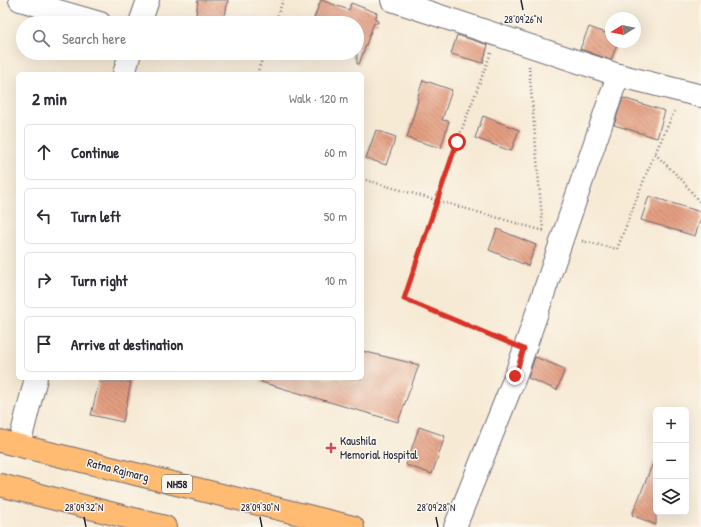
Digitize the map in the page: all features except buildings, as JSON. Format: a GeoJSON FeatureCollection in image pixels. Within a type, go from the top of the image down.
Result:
{"type":"FeatureCollection","features":[{"type":"Feature","properties":{"kind":"highway","name":"Ratna Rajmarg"},"geometry":{"type":"LineString","coordinates":[[9,443],[353,527]]}},
{"type":"Feature","properties":{"kind":"highway"},"geometry":{"type":"LineString","coordinates":[[0,485],[164,527]]}},
{"type":"Feature","properties":{"kind":"street"},"geometry":{"type":"LineString","coordinates":[[20,0],[76,16]]}},
{"type":"Feature","properties":{"kind":"street"},"geometry":{"type":"LineString","coordinates":[[142,16],[148,0]]}},
{"type":"Feature","properties":{"kind":"street"},"geometry":{"type":"LineString","coordinates":[[392,0],[415,3],[498,35],[618,75],[692,94]]}},
{"type":"Feature","properties":{"kind":"street"},"geometry":{"type":"LineString","coordinates":[[125,72],[128,60]]}},
{"type":"Feature","properties":{"kind":"street"},"geometry":{"type":"LineString","coordinates":[[455,527],[515,376],[524,349],[553,234],[618,75]]}},
{"type":"Feature","properties":{"kind":"street"},"geometry":{"type":"LineString","coordinates":[[9,443],[35,380]]}},
{"type":"Feature","properties":{"kind":"path"},"geometry":{"type":"LineString","coordinates":[[277,16],[283,0]]}},
{"type":"Feature","properties":{"kind":"path"},"geometry":{"type":"LineString","coordinates":[[498,35],[457,142],[404,299],[524,349]]}},
{"type":"Feature","properties":{"kind":"path"},"geometry":{"type":"LineString","coordinates":[[527,45],[553,234]]}},
{"type":"Feature","properties":{"kind":"path"},"geometry":{"type":"LineString","coordinates":[[258,72],[262,60]]}},
{"type":"Feature","properties":{"kind":"path"},"geometry":{"type":"LineString","coordinates":[[364,180],[553,234],[617,249],[655,154],[692,94]]}},
{"type":"Feature","properties":{"kind":"path"},"geometry":{"type":"LineString","coordinates":[[655,154],[682,180],[701,204]]}},
{"type":"Feature","properties":{"kind":"place","name":"Kaushila Memorial Hospital"},"geometry":{"type":"Point","coordinates":[331,448]}},
{"type":"Feature","properties":{"kind":"route"},"geometry":{"type":"LineString","coordinates":[[457,142],[404,299],[524,349],[515,376]]}}]}
